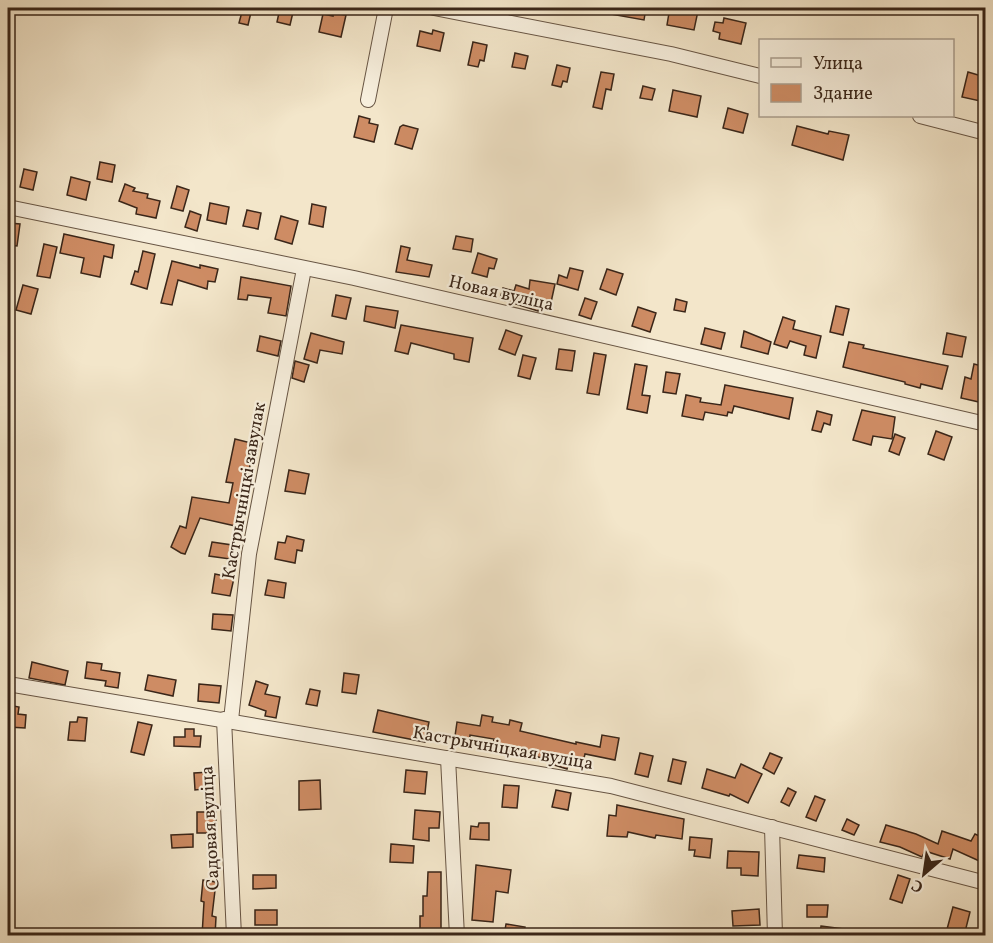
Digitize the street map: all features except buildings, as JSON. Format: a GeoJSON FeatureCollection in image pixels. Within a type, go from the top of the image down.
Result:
{"type":"FeatureCollection","features":[{"type":"Feature","properties":{"kind":"street"},"geometry":{"type":"LineString","coordinates":[[368,100],[387,8]]}},
{"type":"Feature","properties":{"kind":"street"},"geometry":{"type":"LineString","coordinates":[[434,8],[671,54],[759,76]]}},
{"type":"Feature","properties":{"kind":"street"},"geometry":{"type":"LineString","coordinates":[[924,117],[986,133]]}},
{"type":"Feature","properties":{"kind":"street","name":"Новая вуліца"},"geometry":{"type":"LineString","coordinates":[[8,207],[354,278],[986,424]]}},
{"type":"Feature","properties":{"kind":"street","name":"Кастрычніцкі завулак"},"geometry":{"type":"LineString","coordinates":[[227,720],[249,554],[304,269]]}},
{"type":"Feature","properties":{"kind":"street","name":"Кастрычніцкая вуліца"},"geometry":{"type":"LineString","coordinates":[[8,684],[611,786],[986,883]]}},
{"type":"Feature","properties":{"kind":"street","name":"Садовая вуліца"},"geometry":{"type":"LineString","coordinates":[[227,720],[234,936]]}},
{"type":"Feature","properties":{"kind":"street"},"geometry":{"type":"LineString","coordinates":[[448,758],[457,936]]}},
{"type":"Feature","properties":{"kind":"street"},"geometry":{"type":"LineString","coordinates":[[772,827],[775,936]]}}]}
